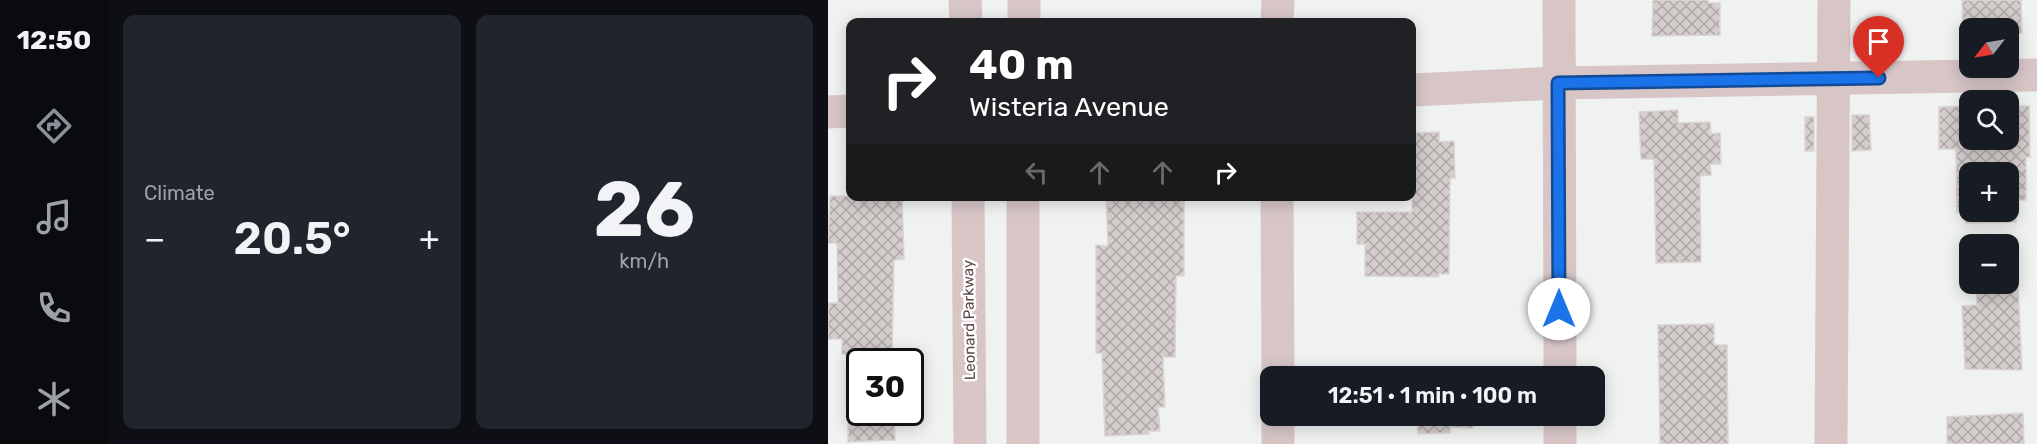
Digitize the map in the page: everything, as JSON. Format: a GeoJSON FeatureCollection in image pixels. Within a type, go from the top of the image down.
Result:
{"type":"FeatureCollection","features":[{"type":"Feature","properties":{"kind":"street"},"geometry":{"type":"LineString","coordinates":[[965,0],[966,18]]}},
{"type":"Feature","properties":{"kind":"street"},"geometry":{"type":"LineString","coordinates":[[1024,0],[1024,18]]}},
{"type":"Feature","properties":{"kind":"street"},"geometry":{"type":"LineString","coordinates":[[1277,18],[1278,0]]}},
{"type":"Feature","properties":{"kind":"street"},"geometry":{"type":"LineString","coordinates":[[1559,0],[1560,366]]}},
{"type":"Feature","properties":{"kind":"street"},"geometry":{"type":"LineString","coordinates":[[1831,444],[1834,0]]}},
{"type":"Feature","properties":{"kind":"street"},"geometry":{"type":"LineString","coordinates":[[1416,90],[1558,83],[2037,75]]}},
{"type":"Feature","properties":{"kind":"street"},"geometry":{"type":"LineString","coordinates":[[828,112],[846,111]]}},
{"type":"Feature","properties":{"kind":"street","name":"Leonard Parkway"},"geometry":{"type":"LineString","coordinates":[[968,201],[970,444]]}},
{"type":"Feature","properties":{"kind":"street"},"geometry":{"type":"LineString","coordinates":[[1023,201],[1023,444]]}},
{"type":"Feature","properties":{"kind":"street"},"geometry":{"type":"LineString","coordinates":[[1277,201],[1278,366]]}},
{"type":"Feature","properties":{"kind":"street"},"geometry":{"type":"LineString","coordinates":[[1278,426],[1278,444]]}},
{"type":"Feature","properties":{"kind":"street"},"geometry":{"type":"LineString","coordinates":[[1560,426],[1560,444]]}},
{"type":"Feature","properties":{"kind":"building"},"geometry":{"type":"Polygon","coordinates":[[[1653,0],[1708,0],[1708,3],[1720,3],[1720,35],[1652,36],[1653,0]]]}},
{"type":"Feature","properties":{"kind":"building"},"geometry":{"type":"Polygon","coordinates":[[[1962,0],[2021,0],[2022,33],[2019,34],[2019,18],[1962,18],[1962,0]]]}},
{"type":"Feature","properties":{"kind":"building"},"geometry":{"type":"Polygon","coordinates":[[[1959,106],[1959,150],[2019,150],[2019,106],[2029,106],[2030,157],[2026,157],[2026,200],[2019,200],[2019,162],[1959,162],[1959,212],[1957,212],[1956,149],[1939,149],[1939,107],[1959,106]]]}},
{"type":"Feature","properties":{"kind":"building"},"geometry":{"type":"Polygon","coordinates":[[[1678,110],[1678,123],[1710,122],[1711,134],[1720,133],[1721,164],[1710,164],[1711,175],[1700,176],[1701,262],[1656,263],[1654,159],[1641,159],[1639,112],[1678,110]]]}},
{"type":"Feature","properties":{"kind":"building"},"geometry":{"type":"Polygon","coordinates":[[[1852,115],[1869,115],[1871,150],[1852,151],[1852,115]]]}},
{"type":"Feature","properties":{"kind":"building"},"geometry":{"type":"Polygon","coordinates":[[[1805,117],[1814,117],[1814,151],[1805,151],[1805,117]]]}},
{"type":"Feature","properties":{"kind":"building"},"geometry":{"type":"Polygon","coordinates":[[[1439,132],[1439,142],[1454,141],[1455,178],[1450,178],[1449,274],[1438,274],[1439,277],[1365,276],[1365,244],[1357,244],[1357,212],[1412,212],[1412,201],[1416,201],[1416,133],[1439,132]]]}},
{"type":"Feature","properties":{"kind":"building"},"geometry":{"type":"Polygon","coordinates":[[[830,196],[846,196],[846,201],[902,201],[904,259],[894,260],[892,348],[846,348],[846,354],[842,354],[842,339],[828,339],[828,303],[838,303],[837,243],[828,243],[830,196]]]}},
{"type":"Feature","properties":{"kind":"building"},"geometry":{"type":"Polygon","coordinates":[[[1106,201],[1184,201],[1184,276],[1176,276],[1175,357],[1163,357],[1165,407],[1158,407],[1160,431],[1149,431],[1149,434],[1105,436],[1102,353],[1096,353],[1096,245],[1108,246],[1106,201]]]}},
{"type":"Feature","properties":{"kind":"building"},"geometry":{"type":"Polygon","coordinates":[[[1966,222],[2016,222],[1966,223],[1966,222]]]}},
{"type":"Feature","properties":{"kind":"building"},"geometry":{"type":"Polygon","coordinates":[[[1976,294],[2018,294],[2022,370],[1965,369],[1962,306],[1977,305],[1976,294]]]}},
{"type":"Feature","properties":{"kind":"building"},"geometry":{"type":"Polygon","coordinates":[[[1714,324],[1714,345],[1727,345],[1728,444],[1660,444],[1658,325],[1714,324]]]}},
{"type":"Feature","properties":{"kind":"building"},"geometry":{"type":"Polygon","coordinates":[[[2023,413],[2024,444],[1947,444],[1947,417],[2023,413]]]}},
{"type":"Feature","properties":{"kind":"building"},"geometry":{"type":"Polygon","coordinates":[[[848,426],[894,426],[895,440],[848,442],[848,426]]]}},
{"type":"Feature","properties":{"kind":"building"},"geometry":{"type":"Polygon","coordinates":[[[1418,426],[1473,426],[1473,428],[1450,427],[1450,433],[1418,434],[1418,426]]]}},
{"type":"Feature","properties":{"kind":"route"},"geometry":{"type":"LineString","coordinates":[[1559,309],[1558,83],[1879,78]]}}]}
